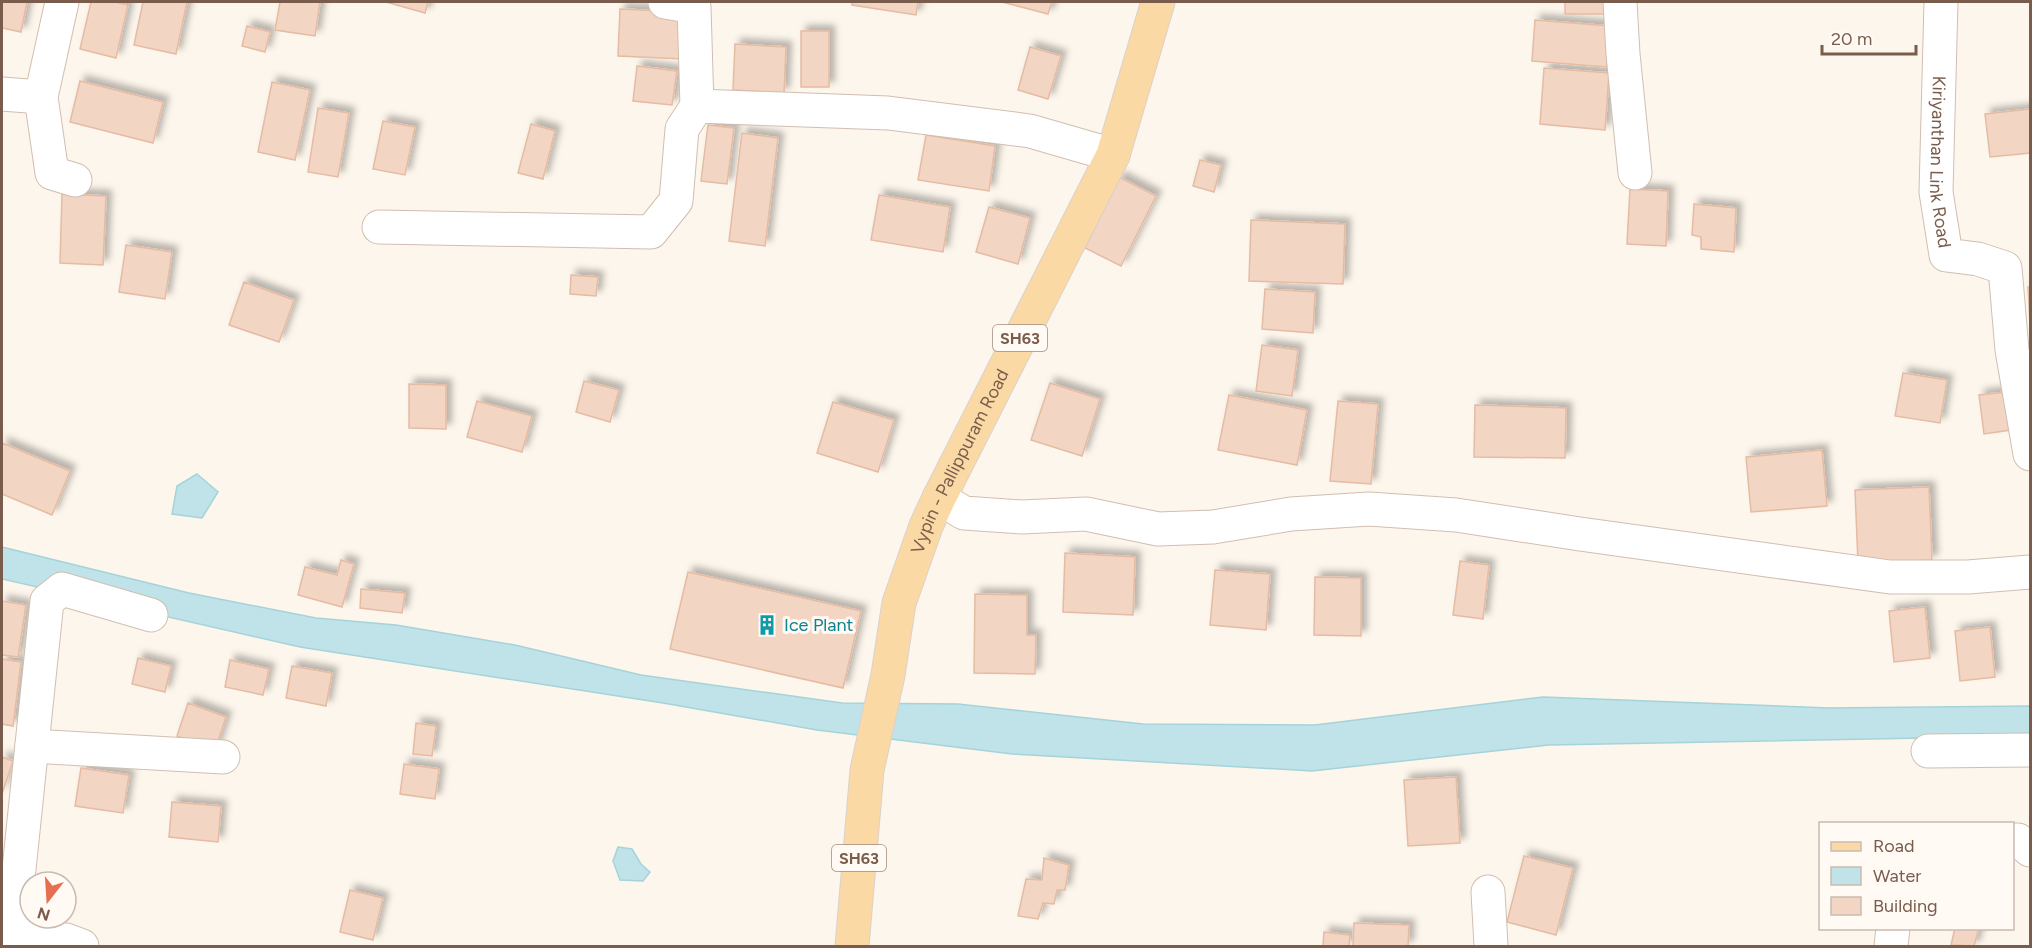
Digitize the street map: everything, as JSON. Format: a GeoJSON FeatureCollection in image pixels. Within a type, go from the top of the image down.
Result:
{"type":"FeatureCollection","features":[{"type":"Feature","properties":{"kind":"main road","name":"Vypin - Pallippuram Road"},"geometry":{"type":"LineString","coordinates":[[852,946],[867,770],[888,675],[899,603],[926,526],[939,498],[1113,155],[1158,2]]}},
{"type":"Feature","properties":{"kind":"street"},"geometry":{"type":"LineString","coordinates":[[62,2],[41,97],[52,173],[75,180]]}},
{"type":"Feature","properties":{"kind":"street"},"geometry":{"type":"LineString","coordinates":[[379,227],[651,231],[676,201],[682,129],[698,106],[694,7],[665,2]]}},
{"type":"Feature","properties":{"kind":"street"},"geometry":{"type":"LineString","coordinates":[[1620,2],[1635,173]]}},
{"type":"Feature","properties":{"kind":"street","name":"Kiriyanthan Link Road"},"geometry":{"type":"LineString","coordinates":[[1941,2],[1936,192],[1946,255],[1978,259],[2005,268],[2012,350],[2031,454]]}},
{"type":"Feature","properties":{"kind":"street"},"geometry":{"type":"LineString","coordinates":[[2,94],[41,97]]}},
{"type":"Feature","properties":{"kind":"street"},"geometry":{"type":"LineString","coordinates":[[698,106],[888,113],[1030,131],[1113,155]]}},
{"type":"Feature","properties":{"kind":"street"},"geometry":{"type":"LineString","coordinates":[[939,498],[964,513],[1022,517],[1086,514],[1158,529],[1213,527],[1291,514],[1369,509],[1445,514],[1890,577],[1968,577],[2031,572]]}},
{"type":"Feature","properties":{"kind":"street"},"geometry":{"type":"LineString","coordinates":[[82,946],[66,940],[12,936],[47,601],[62,589],[150,615]]}},
{"type":"Feature","properties":{"kind":"street"},"geometry":{"type":"LineString","coordinates":[[32,746],[223,757]]}},
{"type":"Feature","properties":{"kind":"street"},"geometry":{"type":"LineString","coordinates":[[1928,751],[2031,750]]}},
{"type":"Feature","properties":{"kind":"street"},"geometry":{"type":"LineString","coordinates":[[1488,892],[1491,946]]}},
{"type":"Feature","properties":{"kind":"street"},"geometry":{"type":"LineString","coordinates":[[1891,946],[1893,930]]}},
{"type":"Feature","properties":{"kind":"water"},"geometry":{"type":"Polygon","coordinates":[[[197,474],[218,492],[202,518],[172,514],[177,486],[197,474]]]}},
{"type":"Feature","properties":{"kind":"water"},"geometry":{"type":"Polygon","coordinates":[[[2,547],[189,593],[316,618],[396,625],[515,645],[641,675],[842,703],[958,704],[1143,724],[1315,725],[1543,697],[1829,708],[2030,706],[2030,736],[1549,745],[1312,771],[1012,754],[817,730],[663,703],[300,647],[2,579],[2,547]]]}},
{"type":"Feature","properties":{"kind":"water"},"geometry":{"type":"Polygon","coordinates":[[[618,847],[632,849],[641,864],[650,872],[643,881],[620,880],[613,861],[618,847]]]}},
{"type":"Feature","properties":{"kind":"building"},"geometry":{"type":"Polygon","coordinates":[[[2,2],[27,2],[21,32],[2,28],[2,2]]]}},
{"type":"Feature","properties":{"kind":"building"},"geometry":{"type":"Polygon","coordinates":[[[91,2],[115,2],[128,5],[116,58],[80,49],[91,2]]]}},
{"type":"Feature","properties":{"kind":"building"},"geometry":{"type":"Polygon","coordinates":[[[143,2],[187,2],[176,54],[134,45],[143,2]]]}},
{"type":"Feature","properties":{"kind":"building"},"geometry":{"type":"Polygon","coordinates":[[[280,2],[320,2],[315,36],[275,30],[280,2]]]}},
{"type":"Feature","properties":{"kind":"building"},"geometry":{"type":"Polygon","coordinates":[[[386,2],[428,2],[425,13],[386,2]]]}},
{"type":"Feature","properties":{"kind":"building"},"geometry":{"type":"Polygon","coordinates":[[[852,2],[918,2],[916,15],[852,5],[852,2]]]}},
{"type":"Feature","properties":{"kind":"building"},"geometry":{"type":"Polygon","coordinates":[[[1002,2],[1052,2],[1048,14],[1002,2]]]}},
{"type":"Feature","properties":{"kind":"building"},"geometry":{"type":"Polygon","coordinates":[[[1565,2],[1611,2],[1611,14],[1565,14],[1565,2]]]}},
{"type":"Feature","properties":{"kind":"building"},"geometry":{"type":"Polygon","coordinates":[[[620,9],[685,12],[683,59],[618,56],[620,9]]]}},
{"type":"Feature","properties":{"kind":"building"},"geometry":{"type":"Polygon","coordinates":[[[1535,20],[1610,26],[1607,67],[1532,61],[1535,20]]]}},
{"type":"Feature","properties":{"kind":"building"},"geometry":{"type":"Polygon","coordinates":[[[247,26],[270,32],[265,52],[242,46],[247,26]]]}},
{"type":"Feature","properties":{"kind":"building"},"geometry":{"type":"Polygon","coordinates":[[[801,31],[829,31],[829,87],[801,87],[801,31]]]}},
{"type":"Feature","properties":{"kind":"building"},"geometry":{"type":"Polygon","coordinates":[[[735,44],[786,47],[784,93],[733,90],[735,44]]]}},
{"type":"Feature","properties":{"kind":"building"},"geometry":{"type":"Polygon","coordinates":[[[1030,47],[1061,56],[1048,99],[1018,90],[1030,47]]]}},
{"type":"Feature","properties":{"kind":"building"},"geometry":{"type":"Polygon","coordinates":[[[637,66],[677,71],[672,105],[633,101],[637,66]]]}},
{"type":"Feature","properties":{"kind":"building"},"geometry":{"type":"Polygon","coordinates":[[[1544,68],[1609,73],[1605,130],[1540,124],[1544,68]]]}},
{"type":"Feature","properties":{"kind":"building"},"geometry":{"type":"Polygon","coordinates":[[[80,81],[163,102],[153,143],[70,122],[80,81]]]}},
{"type":"Feature","properties":{"kind":"building"},"geometry":{"type":"Polygon","coordinates":[[[272,82],[310,90],[295,160],[258,152],[272,82]]]}},
{"type":"Feature","properties":{"kind":"building"},"geometry":{"type":"Polygon","coordinates":[[[318,108],[349,113],[338,177],[308,172],[318,108]]]}},
{"type":"Feature","properties":{"kind":"building"},"geometry":{"type":"Polygon","coordinates":[[[2030,109],[2030,153],[1990,157],[1985,114],[2030,109]]]}},
{"type":"Feature","properties":{"kind":"building"},"geometry":{"type":"Polygon","coordinates":[[[383,121],[415,127],[405,175],[373,169],[383,121]]]}},
{"type":"Feature","properties":{"kind":"building"},"geometry":{"type":"Polygon","coordinates":[[[531,124],[555,131],[543,179],[518,173],[531,124]]]}},
{"type":"Feature","properties":{"kind":"building"},"geometry":{"type":"Polygon","coordinates":[[[708,125],[734,128],[727,184],[701,181],[708,125]]]}},
{"type":"Feature","properties":{"kind":"building"},"geometry":{"type":"Polygon","coordinates":[[[742,133],[778,138],[765,246],[729,241],[742,133]]]}},
{"type":"Feature","properties":{"kind":"building"},"geometry":{"type":"Polygon","coordinates":[[[926,135],[995,146],[989,191],[918,180],[926,135]]]}},
{"type":"Feature","properties":{"kind":"building"},"geometry":{"type":"Polygon","coordinates":[[[1200,160],[1221,165],[1214,192],[1193,186],[1200,160]]]}},
{"type":"Feature","properties":{"kind":"building"},"geometry":{"type":"Polygon","coordinates":[[[1119,177],[1156,196],[1121,266],[1085,248],[1119,177]]]}},
{"type":"Feature","properties":{"kind":"building"},"geometry":{"type":"Polygon","coordinates":[[[1630,189],[1668,191],[1666,246],[1627,244],[1630,189]]]}},
{"type":"Feature","properties":{"kind":"building"},"geometry":{"type":"Polygon","coordinates":[[[62,194],[106,196],[103,265],[60,263],[62,194]]]}},
{"type":"Feature","properties":{"kind":"building"},"geometry":{"type":"Polygon","coordinates":[[[879,195],[950,207],[943,252],[871,240],[879,195]]]}},
{"type":"Feature","properties":{"kind":"building"},"geometry":{"type":"Polygon","coordinates":[[[1694,204],[1736,208],[1734,252],[1701,249],[1701,237],[1692,235],[1694,204]]]}},
{"type":"Feature","properties":{"kind":"building"},"geometry":{"type":"Polygon","coordinates":[[[989,207],[1030,218],[1018,264],[976,252],[989,207]]]}},
{"type":"Feature","properties":{"kind":"building"},"geometry":{"type":"Polygon","coordinates":[[[1251,220],[1345,224],[1343,284],[1249,281],[1251,220]]]}},
{"type":"Feature","properties":{"kind":"building"},"geometry":{"type":"Polygon","coordinates":[[[126,245],[172,252],[165,299],[119,292],[126,245]]]}},
{"type":"Feature","properties":{"kind":"building"},"geometry":{"type":"Polygon","coordinates":[[[571,275],[598,277],[596,296],[570,294],[571,275]]]}},
{"type":"Feature","properties":{"kind":"building"},"geometry":{"type":"Polygon","coordinates":[[[244,282],[294,300],[279,342],[229,325],[244,282]]]}},
{"type":"Feature","properties":{"kind":"building"},"geometry":{"type":"Polygon","coordinates":[[[2028,287],[2030,287],[2030,324],[2028,287]]]}},
{"type":"Feature","properties":{"kind":"building"},"geometry":{"type":"Polygon","coordinates":[[[1265,289],[1315,292],[1313,333],[1262,329],[1265,289]]]}},
{"type":"Feature","properties":{"kind":"building"},"geometry":{"type":"Polygon","coordinates":[[[1262,345],[1298,350],[1292,396],[1256,391],[1262,345]]]}},
{"type":"Feature","properties":{"kind":"building"},"geometry":{"type":"Polygon","coordinates":[[[1903,373],[1947,380],[1940,423],[1895,416],[1903,373]]]}},
{"type":"Feature","properties":{"kind":"building"},"geometry":{"type":"Polygon","coordinates":[[[584,381],[619,390],[610,422],[576,412],[584,381]]]}},
{"type":"Feature","properties":{"kind":"building"},"geometry":{"type":"Polygon","coordinates":[[[1050,383],[1100,399],[1082,456],[1031,440],[1050,383]]]}},
{"type":"Feature","properties":{"kind":"building"},"geometry":{"type":"Polygon","coordinates":[[[409,384],[446,385],[446,429],[409,428],[409,384]]]}},
{"type":"Feature","properties":{"kind":"building"},"geometry":{"type":"Polygon","coordinates":[[[2006,392],[2011,430],[1984,434],[1979,395],[2006,392]]]}},
{"type":"Feature","properties":{"kind":"building"},"geometry":{"type":"Polygon","coordinates":[[[1229,395],[1307,410],[1297,465],[1218,450],[1229,395]]]}},
{"type":"Feature","properties":{"kind":"building"},"geometry":{"type":"Polygon","coordinates":[[[477,401],[532,416],[522,452],[467,437],[477,401]]]}},
{"type":"Feature","properties":{"kind":"building"},"geometry":{"type":"Polygon","coordinates":[[[1338,401],[1378,404],[1371,484],[1330,481],[1338,401]]]}},
{"type":"Feature","properties":{"kind":"building"},"geometry":{"type":"Polygon","coordinates":[[[833,402],[894,420],[878,472],[817,453],[833,402]]]}},
{"type":"Feature","properties":{"kind":"building"},"geometry":{"type":"Polygon","coordinates":[[[1475,405],[1566,408],[1565,458],[1474,457],[1475,405]]]}},
{"type":"Feature","properties":{"kind":"building"},"geometry":{"type":"Polygon","coordinates":[[[2,443],[70,471],[52,515],[2,494],[2,443]]]}},
{"type":"Feature","properties":{"kind":"building"},"geometry":{"type":"Polygon","coordinates":[[[1822,450],[1827,506],[1751,512],[1746,457],[1822,450]]]}},
{"type":"Feature","properties":{"kind":"building"},"geometry":{"type":"Polygon","coordinates":[[[1929,487],[1932,560],[1858,563],[1855,490],[1929,487]]]}},
{"type":"Feature","properties":{"kind":"building"},"geometry":{"type":"Polygon","coordinates":[[[1065,553],[1135,557],[1133,615],[1063,612],[1065,553]]]}},
{"type":"Feature","properties":{"kind":"building"},"geometry":{"type":"Polygon","coordinates":[[[341,560],[354,564],[342,607],[298,595],[305,567],[337,575],[341,560]]]}},
{"type":"Feature","properties":{"kind":"building"},"geometry":{"type":"Polygon","coordinates":[[[1460,561],[1489,565],[1483,619],[1453,615],[1460,561]]]}},
{"type":"Feature","properties":{"kind":"building"},"geometry":{"type":"Polygon","coordinates":[[[1215,570],[1270,574],[1266,630],[1210,625],[1215,570]]]}},
{"type":"Feature","properties":{"kind":"building","name":"Ice Plant"},"geometry":{"type":"Polygon","coordinates":[[[688,572],[861,611],[843,688],[670,649],[688,572]]]}},
{"type":"Feature","properties":{"kind":"building"},"geometry":{"type":"Polygon","coordinates":[[[1315,577],[1361,578],[1361,636],[1314,635],[1315,577]]]}},
{"type":"Feature","properties":{"kind":"building"},"geometry":{"type":"Polygon","coordinates":[[[361,589],[405,593],[402,613],[360,608],[361,589]]]}},
{"type":"Feature","properties":{"kind":"building"},"geometry":{"type":"Polygon","coordinates":[[[975,594],[1027,595],[1027,635],[1036,635],[1035,674],[974,673],[975,594]]]}},
{"type":"Feature","properties":{"kind":"building"},"geometry":{"type":"Polygon","coordinates":[[[2,601],[26,605],[18,657],[2,655],[2,601]]]}},
{"type":"Feature","properties":{"kind":"building"},"geometry":{"type":"Polygon","coordinates":[[[1925,607],[1930,658],[1894,662],[1889,611],[1925,607]]]}},
{"type":"Feature","properties":{"kind":"building"},"geometry":{"type":"Polygon","coordinates":[[[1990,627],[1995,677],[1960,681],[1955,631],[1990,627]]]}},
{"type":"Feature","properties":{"kind":"building"},"geometry":{"type":"Polygon","coordinates":[[[138,658],[171,666],[165,692],[132,684],[138,658]]]}},
{"type":"Feature","properties":{"kind":"building"},"geometry":{"type":"Polygon","coordinates":[[[2,659],[21,662],[13,726],[2,724],[2,659]]]}},
{"type":"Feature","properties":{"kind":"building"},"geometry":{"type":"Polygon","coordinates":[[[230,660],[269,669],[263,695],[225,687],[230,660]]]}},
{"type":"Feature","properties":{"kind":"building"},"geometry":{"type":"Polygon","coordinates":[[[292,666],[332,673],[326,706],[286,698],[292,666]]]}},
{"type":"Feature","properties":{"kind":"building"},"geometry":{"type":"Polygon","coordinates":[[[188,703],[226,717],[215,750],[177,736],[188,703]]]}},
{"type":"Feature","properties":{"kind":"building"},"geometry":{"type":"Polygon","coordinates":[[[416,723],[436,726],[432,756],[413,754],[416,723]]]}},
{"type":"Feature","properties":{"kind":"building"},"geometry":{"type":"Polygon","coordinates":[[[2,757],[13,761],[2,794],[2,757]]]}},
{"type":"Feature","properties":{"kind":"building"},"geometry":{"type":"Polygon","coordinates":[[[404,764],[439,769],[435,799],[400,794],[404,764]]]}},
{"type":"Feature","properties":{"kind":"building"},"geometry":{"type":"Polygon","coordinates":[[[81,768],[129,775],[123,813],[75,806],[81,768]]]}},
{"type":"Feature","properties":{"kind":"building"},"geometry":{"type":"Polygon","coordinates":[[[1456,777],[1460,843],[1408,846],[1404,780],[1456,777]]]}},
{"type":"Feature","properties":{"kind":"building"},"geometry":{"type":"Polygon","coordinates":[[[172,802],[221,806],[218,842],[169,837],[172,802]]]}},
{"type":"Feature","properties":{"kind":"building"},"geometry":{"type":"Polygon","coordinates":[[[1524,856],[1573,868],[1556,935],[1507,922],[1524,856]]]}},
{"type":"Feature","properties":{"kind":"building"},"geometry":{"type":"Polygon","coordinates":[[[1044,858],[1069,865],[1065,890],[1057,890],[1054,904],[1043,903],[1038,919],[1018,916],[1026,879],[1042,880],[1044,858]]]}},
{"type":"Feature","properties":{"kind":"building"},"geometry":{"type":"Polygon","coordinates":[[[350,890],[383,898],[373,940],[340,932],[350,890]]]}},
{"type":"Feature","properties":{"kind":"building"},"geometry":{"type":"Polygon","coordinates":[[[1354,923],[1409,925],[1408,946],[1353,946],[1354,923]]]}},
{"type":"Feature","properties":{"kind":"building"},"geometry":{"type":"Polygon","coordinates":[[[1955,930],[1978,930],[1974,946],[1951,945],[1955,930]]]}},
{"type":"Feature","properties":{"kind":"building"},"geometry":{"type":"Polygon","coordinates":[[[1324,932],[1350,935],[1349,946],[1323,946],[1324,932]]]}},
{"type":"Feature","properties":{"kind":"place","name":"Ice Plant"},"geometry":{"type":"Point","coordinates":[767,625]}}]}
